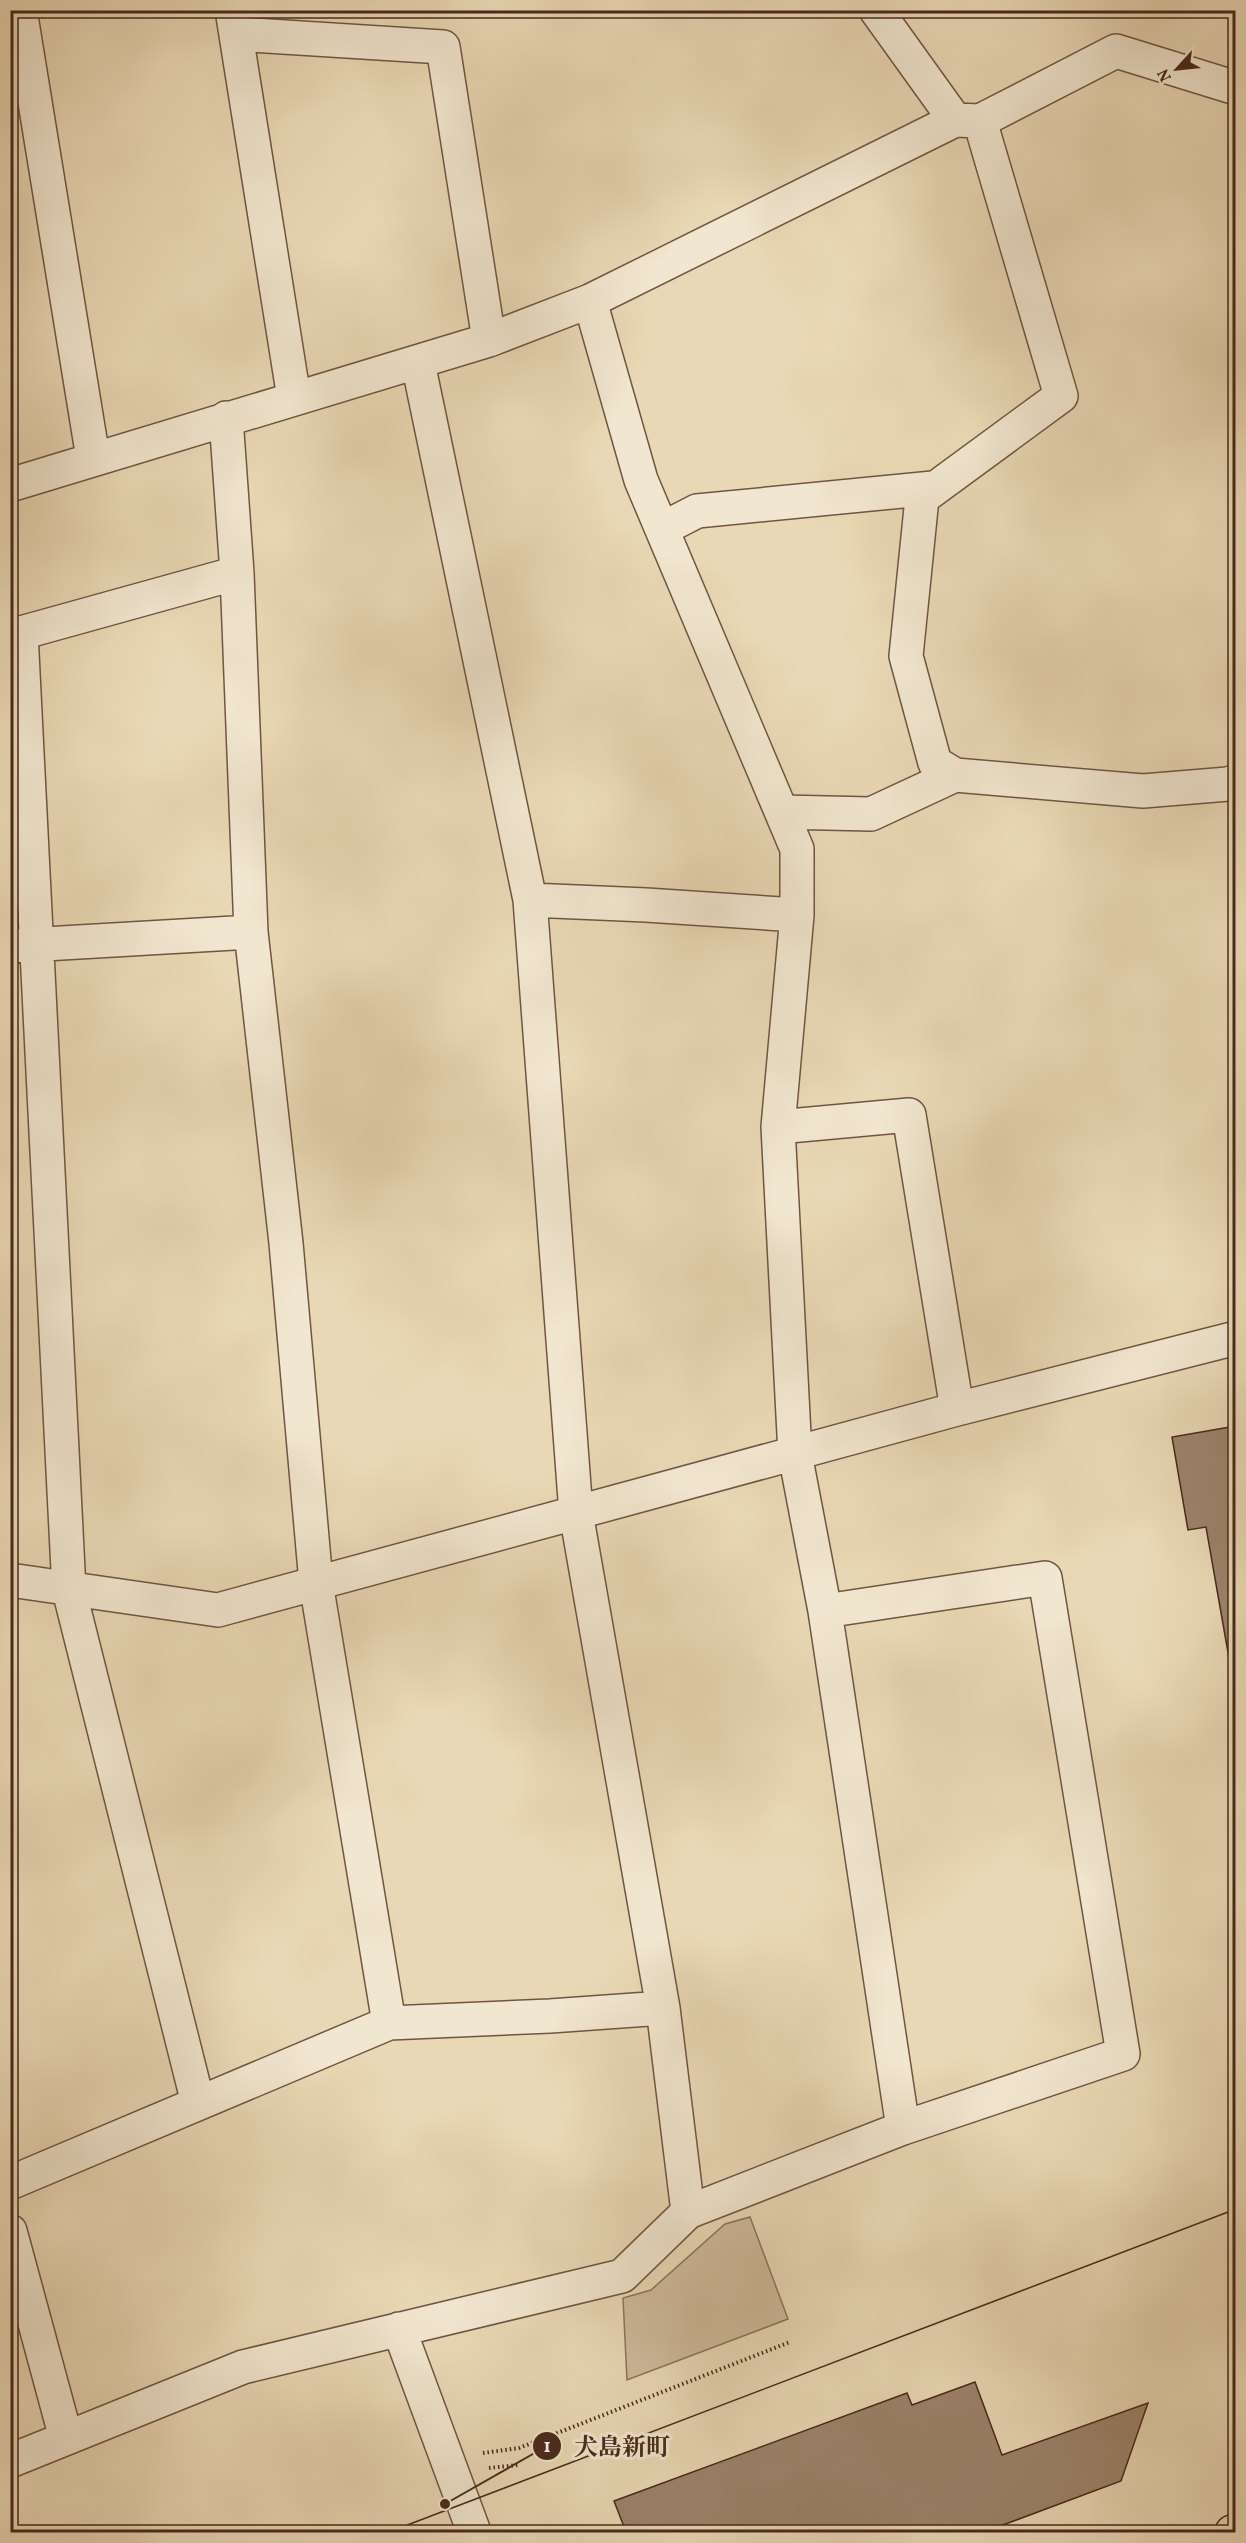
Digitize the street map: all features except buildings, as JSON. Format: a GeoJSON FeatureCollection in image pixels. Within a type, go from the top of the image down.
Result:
{"type":"FeatureCollection","features":[{"type":"Feature","properties":{"kind":"street"},"geometry":{"type":"LineString","coordinates":[[20,10],[93,458]]}},
{"type":"Feature","properties":{"kind":"street"},"geometry":{"type":"LineString","coordinates":[[876,10],[967,121],[1061,396],[922,498],[906,656],[935,763],[955,775],[1143,791],[1228,784],[1236,781]]}},
{"type":"Feature","properties":{"kind":"street"},"geometry":{"type":"LineString","coordinates":[[294,398],[234,22],[443,47],[489,340]]}},
{"type":"Feature","properties":{"kind":"street"},"geometry":{"type":"LineString","coordinates":[[10,484],[226,418],[418,363],[489,340],[590,301],[1116,51],[1236,88]]}},
{"type":"Feature","properties":{"kind":"street"},"geometry":{"type":"LineString","coordinates":[[590,301],[641,480],[797,849],[797,915],[777,1127],[795,1454],[825,1611],[903,2128]]}},
{"type":"Feature","properties":{"kind":"street"},"geometry":{"type":"LineString","coordinates":[[418,363],[530,900],[576,1513],[663,2008],[688,2212]]}},
{"type":"Feature","properties":{"kind":"street"},"geometry":{"type":"LineString","coordinates":[[226,418],[237,573],[251,932],[286,1243],[316,1583],[389,2023]]}},
{"type":"Feature","properties":{"kind":"street"},"geometry":{"type":"LineString","coordinates":[[662,529],[697,511],[933,488]]}},
{"type":"Feature","properties":{"kind":"street"},"geometry":{"type":"LineString","coordinates":[[198,2103],[69,1590],[23,945],[16,635],[237,573]]}},
{"type":"Feature","properties":{"kind":"street"},"geometry":{"type":"LineString","coordinates":[[782,812],[871,814],[955,775]]}},
{"type":"Feature","properties":{"kind":"street"},"geometry":{"type":"LineString","coordinates":[[530,900],[646,904],[797,915]]}},
{"type":"Feature","properties":{"kind":"street"},"geometry":{"type":"LineString","coordinates":[[23,945],[251,932]]}},
{"type":"Feature","properties":{"kind":"street"},"geometry":{"type":"LineString","coordinates":[[777,1127],[909,1114],[957,1409]]}},
{"type":"Feature","properties":{"kind":"street"},"geometry":{"type":"LineString","coordinates":[[10,1580],[218,1610],[957,1409],[1236,1338]]}},
{"type":"Feature","properties":{"kind":"street"},"geometry":{"type":"LineString","coordinates":[[10,2460],[243,2367],[622,2276],[688,2212],[903,2128],[1123,2054],[1045,1578],[825,1611]]}},
{"type":"Feature","properties":{"kind":"street"},"geometry":{"type":"LineString","coordinates":[[10,2183],[389,2023],[550,2016],[663,2008]]}},
{"type":"Feature","properties":{"kind":"street"},"geometry":{"type":"LineString","coordinates":[[10,2232],[66,2438]]}},
{"type":"Feature","properties":{"kind":"street"},"geometry":{"type":"LineString","coordinates":[[399,2329],[474,2532]]}},
{"type":"Feature","properties":{"kind":"path"},"geometry":{"type":"LineString","coordinates":[[448,2463],[464,2457],[519,2448],[790,2342]]}},
{"type":"Feature","properties":{"kind":"shaded area"},"geometry":{"type":"Polygon","coordinates":[[[750,2217],[788,2319],[627,2380],[623,2298],[651,2290],[725,2224],[750,2217]]]}},
{"type":"Feature","properties":{"kind":"tram line"},"geometry":{"type":"LineString","coordinates":[[389,2532],[1236,2209]]}},
{"type":"Feature","properties":{"kind":"place","name":"犬島新町"},"geometry":{"type":"Point","coordinates":[445,2504]}}]}
